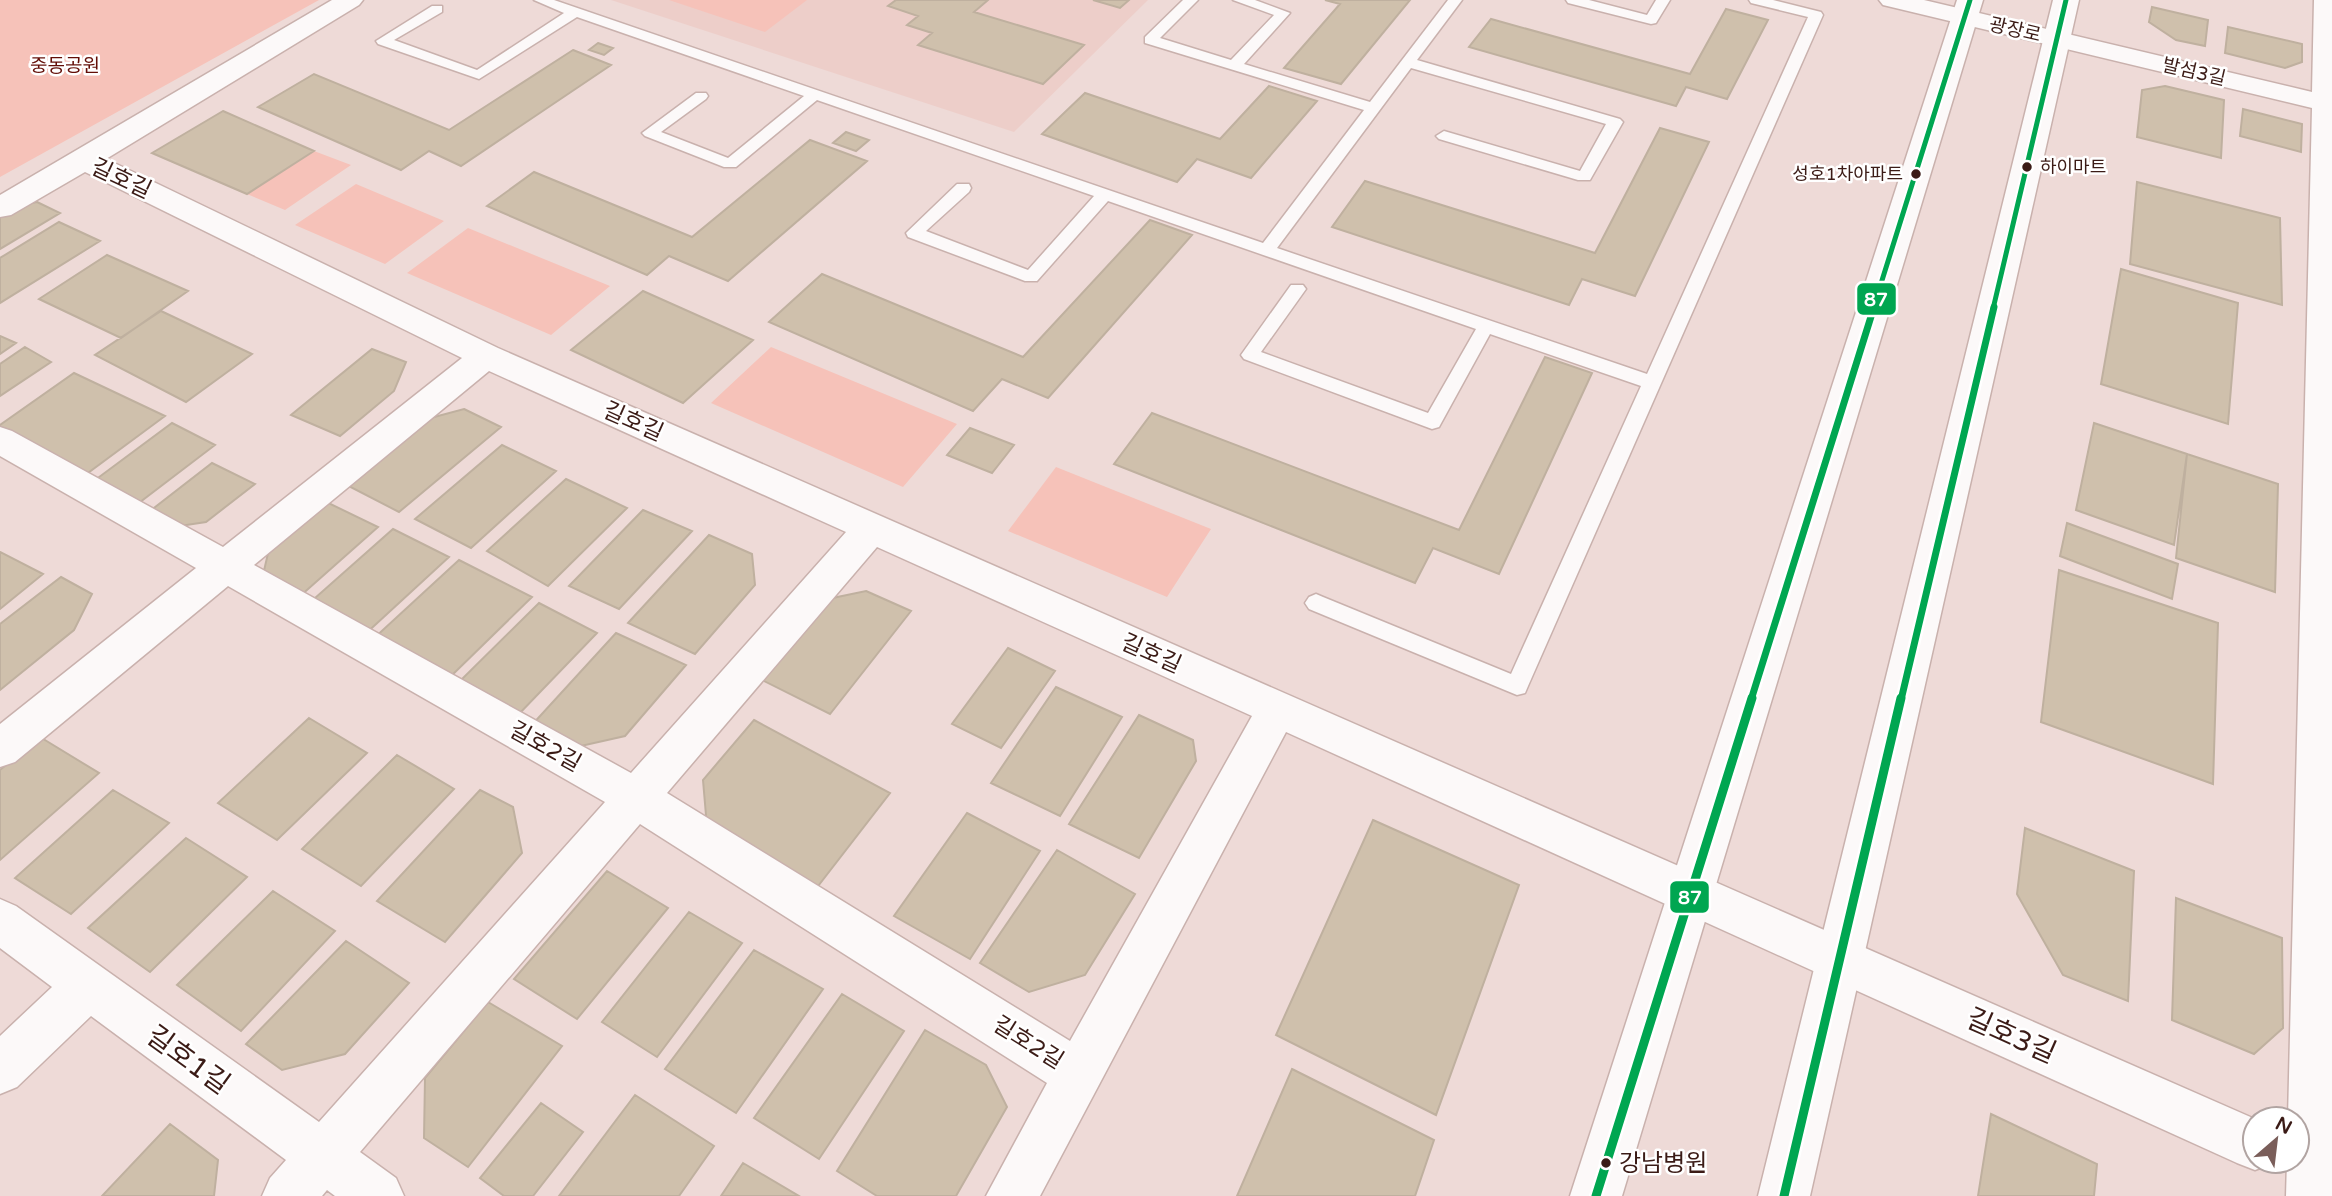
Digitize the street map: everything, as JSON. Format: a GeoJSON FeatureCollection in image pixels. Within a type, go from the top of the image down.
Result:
{"type":"FeatureCollection","features":[{"type":"Feature","properties":{"kind":"street"},"geometry":{"type":"LineString","coordinates":[[84,160],[350,0]]}},
{"type":"Feature","properties":{"kind":"street","name":"광장로"},"geometry":{"type":"LineString","coordinates":[[1892,0],[1967,9],[2057,40]]}},
{"type":"Feature","properties":{"kind":"street"},"geometry":{"type":"LineString","coordinates":[[1784,1196],[2066,0]]}},
{"type":"Feature","properties":{"kind":"street"},"geometry":{"type":"LineString","coordinates":[[2312,1177],[2325,816],[2329,105],[2327,0]]}},
{"type":"Feature","properties":{"kind":"street"},"geometry":{"type":"LineString","coordinates":[[1596,1196],[1967,9]]}},
{"type":"Feature","properties":{"kind":"street","name":"발섬3길"},"geometry":{"type":"LineString","coordinates":[[2057,40],[2329,105]]}},
{"type":"Feature","properties":{"kind":"street","name":"길호길"},"geometry":{"type":"LineString","coordinates":[[0,208],[84,160],[486,356],[1767,928]]}},
{"type":"Feature","properties":{"kind":"street"},"geometry":{"type":"LineString","coordinates":[[0,749],[486,356]]}},
{"type":"Feature","properties":{"kind":"street","name":"길호2길"},"geometry":{"type":"LineString","coordinates":[[0,440],[635,797],[1078,1074]]}},
{"type":"Feature","properties":{"kind":"street"},"geometry":{"type":"LineString","coordinates":[[288,1196],[871,529]]}},
{"type":"Feature","properties":{"kind":"street"},"geometry":{"type":"LineString","coordinates":[[1012,1196],[1277,710]]}},
{"type":"Feature","properties":{"kind":"street","name":"길호1길"},"geometry":{"type":"LineString","coordinates":[[0,921],[322,1158],[378,1196]]}},
{"type":"Feature","properties":{"kind":"street","name":"길호3길"},"geometry":{"type":"LineString","coordinates":[[1767,928],[2241,1139]]}},
{"type":"Feature","properties":{"kind":"street"},"geometry":{"type":"LineString","coordinates":[[0,1070],[88,986]]}},
{"type":"Feature","properties":{"kind":"lane"},"geometry":{"type":"LineString","coordinates":[[541,0],[1652,383]]}},
{"type":"Feature","properties":{"kind":"lane"},"geometry":{"type":"LineString","coordinates":[[1191,0],[1150,40],[1374,108]]}},
{"type":"Feature","properties":{"kind":"lane"},"geometry":{"type":"LineString","coordinates":[[1234,66],[1283,13],[1240,0]]}},
{"type":"Feature","properties":{"kind":"lane"},"geometry":{"type":"LineString","coordinates":[[1267,249],[1455,0]]}},
{"type":"Feature","properties":{"kind":"lane"},"geometry":{"type":"LineString","coordinates":[[1573,0],[1651,20],[1662,0]]}},
{"type":"Feature","properties":{"kind":"lane"},"geometry":{"type":"LineString","coordinates":[[1316,603],[1517,686],[1816,15],[1756,0]]}},
{"type":"Feature","properties":{"kind":"lane"},"geometry":{"type":"LineString","coordinates":[[437,9],[383,40],[479,75],[575,12]]}},
{"type":"Feature","properties":{"kind":"lane"},"geometry":{"type":"LineString","coordinates":[[1408,62],[1615,121],[1584,177],[1444,136]]}},
{"type":"Feature","properties":{"kind":"lane"},"geometry":{"type":"LineString","coordinates":[[701,96],[650,133],[730,164],[815,94]]}},
{"type":"Feature","properties":{"kind":"lane"},"geometry":{"type":"LineString","coordinates":[[963,188],[914,233],[1031,277],[1105,194]]}},
{"type":"Feature","properties":{"kind":"lane"},"geometry":{"type":"LineString","coordinates":[[1297,289],[1250,355],[1432,422],[1486,326]]}},
{"type":"Feature","properties":{"kind":"shaded area"},"geometry":{"type":"Polygon","coordinates":[[[611,0],[1148,0],[1014,132],[611,0]]]}},
{"type":"Feature","properties":{"kind":"green space","name":"중동공원"},"geometry":{"type":"Polygon","coordinates":[[[0,0],[319,0],[0,177],[0,0]]]}},
{"type":"Feature","properties":{"kind":"green space"},"geometry":{"type":"Polygon","coordinates":[[[669,0],[807,0],[765,32],[669,0]]]}},
{"type":"Feature","properties":{"kind":"green space"},"geometry":{"type":"Polygon","coordinates":[[[314,151],[351,165],[285,210],[247,194],[314,151]]]}},
{"type":"Feature","properties":{"kind":"green space"},"geometry":{"type":"Polygon","coordinates":[[[356,184],[444,221],[385,264],[295,225],[356,184]]]}},
{"type":"Feature","properties":{"kind":"green space"},"geometry":{"type":"Polygon","coordinates":[[[468,228],[610,286],[551,335],[407,273],[468,228]]]}},
{"type":"Feature","properties":{"kind":"green space"},"geometry":{"type":"Polygon","coordinates":[[[771,347],[957,424],[903,487],[711,403],[771,347]]]}},
{"type":"Feature","properties":{"kind":"green space"},"geometry":{"type":"Polygon","coordinates":[[[1056,467],[1211,529],[1167,597],[1008,531],[1056,467]]]}},
{"type":"Feature","properties":{"kind":"building"},"geometry":{"type":"Polygon","coordinates":[[[896,0],[988,0],[974,12],[1084,45],[1043,84],[918,45],[932,33],[907,25],[918,16],[888,6],[896,0]]]}},
{"type":"Feature","properties":{"kind":"building"},"geometry":{"type":"Polygon","coordinates":[[[1093,0],[1129,0],[1120,8],[1093,0]]]}},
{"type":"Feature","properties":{"kind":"building"},"geometry":{"type":"Polygon","coordinates":[[[1093,0],[1129,0],[1120,8],[1093,0]]]}},
{"type":"Feature","properties":{"kind":"building"},"geometry":{"type":"Polygon","coordinates":[[[1325,0],[1410,0],[1341,84],[1284,68],[1340,4],[1325,0]]]}},
{"type":"Feature","properties":{"kind":"building"},"geometry":{"type":"Polygon","coordinates":[[[2152,7],[2208,20],[2205,46],[2176,40],[2149,22],[2152,7]]]}},
{"type":"Feature","properties":{"kind":"building"},"geometry":{"type":"Polygon","coordinates":[[[1726,9],[1768,20],[1727,99],[1686,87],[1676,106],[1469,47],[1491,19],[1690,74],[1726,9]]]}},
{"type":"Feature","properties":{"kind":"building"},"geometry":{"type":"Polygon","coordinates":[[[2228,27],[2302,44],[2302,62],[2285,68],[2225,53],[2228,27]]]}},
{"type":"Feature","properties":{"kind":"building"},"geometry":{"type":"Polygon","coordinates":[[[598,43],[613,48],[604,55],[589,50],[598,43]]]}},
{"type":"Feature","properties":{"kind":"building"},"geometry":{"type":"Polygon","coordinates":[[[573,50],[611,65],[461,166],[429,151],[401,170],[258,107],[314,74],[449,130],[573,50]]]}},
{"type":"Feature","properties":{"kind":"building"},"geometry":{"type":"Polygon","coordinates":[[[1269,86],[1317,101],[1251,178],[1197,159],[1177,182],[1042,134],[1085,93],[1220,139],[1269,86]]]}},
{"type":"Feature","properties":{"kind":"building"},"geometry":{"type":"Polygon","coordinates":[[[2165,86],[2224,100],[2221,158],[2137,137],[2142,90],[2165,86]]]}},
{"type":"Feature","properties":{"kind":"building"},"geometry":{"type":"Polygon","coordinates":[[[2243,109],[2302,124],[2301,152],[2240,136],[2243,109]]]}},
{"type":"Feature","properties":{"kind":"building"},"geometry":{"type":"Polygon","coordinates":[[[223,111],[314,151],[247,194],[152,153],[223,111]]]}},
{"type":"Feature","properties":{"kind":"building"},"geometry":{"type":"Polygon","coordinates":[[[1660,128],[1709,142],[1635,296],[1582,279],[1569,305],[1332,227],[1365,181],[1595,253],[1660,128]]]}},
{"type":"Feature","properties":{"kind":"building"},"geometry":{"type":"Polygon","coordinates":[[[846,132],[869,140],[856,151],[833,143],[846,132]]]}},
{"type":"Feature","properties":{"kind":"building"},"geometry":{"type":"Polygon","coordinates":[[[810,140],[867,161],[728,281],[669,256],[647,275],[487,206],[534,172],[692,237],[810,140]]]}},
{"type":"Feature","properties":{"kind":"building"},"geometry":{"type":"Polygon","coordinates":[[[2137,182],[2280,218],[2282,305],[2130,264],[2137,182]]]}},
{"type":"Feature","properties":{"kind":"building"},"geometry":{"type":"Polygon","coordinates":[[[37,202],[60,213],[0,249],[0,209],[37,202]]]}},
{"type":"Feature","properties":{"kind":"building"},"geometry":{"type":"Polygon","coordinates":[[[1150,220],[1192,235],[1048,398],[1002,379],[973,411],[769,322],[822,274],[1023,357],[1150,220]]]}},
{"type":"Feature","properties":{"kind":"building"},"geometry":{"type":"Polygon","coordinates":[[[59,222],[100,241],[0,303],[0,258],[59,222]]]}},
{"type":"Feature","properties":{"kind":"building"},"geometry":{"type":"Polygon","coordinates":[[[107,255],[188,291],[121,338],[39,299],[107,255]]]}},
{"type":"Feature","properties":{"kind":"building"},"geometry":{"type":"Polygon","coordinates":[[[2121,269],[2238,303],[2228,424],[2101,384],[2121,269]]]}},
{"type":"Feature","properties":{"kind":"building"},"geometry":{"type":"Polygon","coordinates":[[[643,291],[753,340],[683,403],[571,350],[643,291]]]}},
{"type":"Feature","properties":{"kind":"building"},"geometry":{"type":"Polygon","coordinates":[[[161,311],[252,354],[186,402],[95,355],[161,311]]]}},
{"type":"Feature","properties":{"kind":"building"},"geometry":{"type":"Polygon","coordinates":[[[0,336],[16,343],[0,354],[0,336]]]}},
{"type":"Feature","properties":{"kind":"building"},"geometry":{"type":"Polygon","coordinates":[[[25,347],[51,362],[0,396],[0,364],[25,347]]]}},
{"type":"Feature","properties":{"kind":"building"},"geometry":{"type":"Polygon","coordinates":[[[372,349],[406,362],[394,391],[340,436],[291,415],[372,349]]]}},
{"type":"Feature","properties":{"kind":"building"},"geometry":{"type":"Polygon","coordinates":[[[1545,357],[1592,373],[1499,574],[1433,548],[1415,583],[1114,464],[1152,413],[1459,530],[1545,357]]]}},
{"type":"Feature","properties":{"kind":"building"},"geometry":{"type":"Polygon","coordinates":[[[74,373],[165,416],[77,481],[0,441],[0,425],[74,373]]]}},
{"type":"Feature","properties":{"kind":"building"},"geometry":{"type":"Polygon","coordinates":[[[464,409],[501,427],[399,512],[339,481],[412,423],[464,409]]]}},
{"type":"Feature","properties":{"kind":"building"},"geometry":{"type":"Polygon","coordinates":[[[172,423],[215,445],[127,512],[83,489],[172,423]]]}},
{"type":"Feature","properties":{"kind":"building"},"geometry":{"type":"Polygon","coordinates":[[[2094,423],[2187,454],[2174,545],[2076,510],[2094,423]]]}},
{"type":"Feature","properties":{"kind":"building"},"geometry":{"type":"Polygon","coordinates":[[[970,428],[1014,445],[992,473],[947,455],[970,428]]]}},
{"type":"Feature","properties":{"kind":"building"},"geometry":{"type":"Polygon","coordinates":[[[502,445],[556,471],[471,548],[415,519],[502,445]]]}},
{"type":"Feature","properties":{"kind":"building"},"geometry":{"type":"Polygon","coordinates":[[[2187,454],[2278,484],[2275,592],[2176,558],[2187,454]]]}},
{"type":"Feature","properties":{"kind":"building"},"geometry":{"type":"Polygon","coordinates":[[[212,463],[255,484],[206,522],[160,529],[141,518],[212,463]]]}},
{"type":"Feature","properties":{"kind":"building"},"geometry":{"type":"Polygon","coordinates":[[[566,479],[627,508],[548,586],[487,551],[566,479]]]}},
{"type":"Feature","properties":{"kind":"building"},"geometry":{"type":"Polygon","coordinates":[[[318,498],[378,527],[290,605],[260,588],[272,536],[318,498]]]}},
{"type":"Feature","properties":{"kind":"building"},"geometry":{"type":"Polygon","coordinates":[[[643,510],[692,531],[619,609],[569,586],[643,510]]]}},
{"type":"Feature","properties":{"kind":"building"},"geometry":{"type":"Polygon","coordinates":[[[2067,523],[2178,564],[2172,599],[2060,556],[2067,523]]]}},
{"type":"Feature","properties":{"kind":"building"},"geometry":{"type":"Polygon","coordinates":[[[393,529],[449,557],[362,637],[306,606],[393,529]]]}},
{"type":"Feature","properties":{"kind":"building"},"geometry":{"type":"Polygon","coordinates":[[[709,535],[752,554],[755,585],[695,654],[628,623],[709,535]]]}},
{"type":"Feature","properties":{"kind":"building"},"geometry":{"type":"Polygon","coordinates":[[[0,552],[43,574],[0,609],[0,552]]]}},
{"type":"Feature","properties":{"kind":"building"},"geometry":{"type":"Polygon","coordinates":[[[459,560],[532,597],[446,681],[372,640],[459,560]]]}},
{"type":"Feature","properties":{"kind":"building"},"geometry":{"type":"Polygon","coordinates":[[[2059,570],[2218,623],[2213,784],[2041,722],[2059,570]]]}},
{"type":"Feature","properties":{"kind":"building"},"geometry":{"type":"Polygon","coordinates":[[[61,577],[92,594],[74,630],[0,690],[0,624],[61,577]]]}},
{"type":"Feature","properties":{"kind":"building"},"geometry":{"type":"Polygon","coordinates":[[[866,591],[911,611],[830,714],[760,679],[828,599],[866,591]]]}},
{"type":"Feature","properties":{"kind":"building"},"geometry":{"type":"Polygon","coordinates":[[[539,603],[597,633],[517,716],[457,684],[539,603]]]}},
{"type":"Feature","properties":{"kind":"building"},"geometry":{"type":"Polygon","coordinates":[[[616,633],[686,665],[625,736],[572,748],[530,727],[616,633]]]}},
{"type":"Feature","properties":{"kind":"building"},"geometry":{"type":"Polygon","coordinates":[[[1008,648],[1055,671],[1001,748],[952,724],[1008,648]]]}},
{"type":"Feature","properties":{"kind":"building"},"geometry":{"type":"Polygon","coordinates":[[[1056,687],[1122,717],[1060,816],[991,783],[1056,687]]]}},
{"type":"Feature","properties":{"kind":"building"},"geometry":{"type":"Polygon","coordinates":[[[1139,715],[1193,740],[1196,761],[1139,858],[1069,824],[1139,715]]]}},
{"type":"Feature","properties":{"kind":"building"},"geometry":{"type":"Polygon","coordinates":[[[309,718],[367,753],[277,840],[218,803],[309,718]]]}},
{"type":"Feature","properties":{"kind":"building"},"geometry":{"type":"Polygon","coordinates":[[[754,720],[890,793],[815,890],[707,827],[703,780],[754,720]]]}},
{"type":"Feature","properties":{"kind":"building"},"geometry":{"type":"Polygon","coordinates":[[[40,737],[99,773],[0,860],[0,770],[40,737]]]}},
{"type":"Feature","properties":{"kind":"building"},"geometry":{"type":"Polygon","coordinates":[[[397,755],[454,789],[361,886],[302,849],[397,755]]]}},
{"type":"Feature","properties":{"kind":"building"},"geometry":{"type":"Polygon","coordinates":[[[113,790],[169,823],[71,914],[15,878],[113,790]]]}},
{"type":"Feature","properties":{"kind":"building"},"geometry":{"type":"Polygon","coordinates":[[[480,790],[513,807],[522,853],[445,942],[377,901],[480,790]]]}},
{"type":"Feature","properties":{"kind":"building"},"geometry":{"type":"Polygon","coordinates":[[[967,813],[1040,851],[970,959],[894,916],[967,813]]]}},
{"type":"Feature","properties":{"kind":"building"},"geometry":{"type":"Polygon","coordinates":[[[1373,820],[1519,885],[1436,1115],[1276,1035],[1373,820]]]}},
{"type":"Feature","properties":{"kind":"building"},"geometry":{"type":"Polygon","coordinates":[[[2025,828],[2134,871],[2128,1001],[2063,975],[2017,894],[2025,828]]]}},
{"type":"Feature","properties":{"kind":"building"},"geometry":{"type":"Polygon","coordinates":[[[186,838],[247,877],[150,972],[88,928],[186,838]]]}},
{"type":"Feature","properties":{"kind":"building"},"geometry":{"type":"Polygon","coordinates":[[[1057,850],[1135,894],[1085,975],[1029,992],[980,963],[1057,850]]]}},
{"type":"Feature","properties":{"kind":"building"},"geometry":{"type":"Polygon","coordinates":[[[607,871],[668,908],[577,1019],[514,979],[607,871]]]}},
{"type":"Feature","properties":{"kind":"building"},"geometry":{"type":"Polygon","coordinates":[[[273,891],[335,931],[241,1031],[177,985],[273,891]]]}},
{"type":"Feature","properties":{"kind":"building"},"geometry":{"type":"Polygon","coordinates":[[[2176,898],[2282,938],[2283,1028],[2254,1054],[2172,1020],[2176,898]]]}},
{"type":"Feature","properties":{"kind":"building"},"geometry":{"type":"Polygon","coordinates":[[[689,912],[742,943],[657,1057],[602,1022],[689,912]]]}},
{"type":"Feature","properties":{"kind":"building"},"geometry":{"type":"Polygon","coordinates":[[[346,941],[409,983],[345,1054],[282,1070],[246,1044],[346,941]]]}},
{"type":"Feature","properties":{"kind":"building"},"geometry":{"type":"Polygon","coordinates":[[[754,950],[823,989],[736,1113],[665,1069],[754,950]]]}},
{"type":"Feature","properties":{"kind":"building"},"geometry":{"type":"Polygon","coordinates":[[[842,994],[904,1031],[819,1159],[754,1118],[842,994]]]}},
{"type":"Feature","properties":{"kind":"building"},"geometry":{"type":"Polygon","coordinates":[[[488,1002],[562,1046],[468,1167],[424,1138],[425,1078],[488,1002]]]}},
{"type":"Feature","properties":{"kind":"building"},"geometry":{"type":"Polygon","coordinates":[[[925,1030],[986,1065],[1007,1107],[956,1196],[877,1196],[837,1171],[925,1030]]]}},
{"type":"Feature","properties":{"kind":"building"},"geometry":{"type":"Polygon","coordinates":[[[1292,1069],[1434,1140],[1415,1196],[1237,1196],[1292,1069]]]}},
{"type":"Feature","properties":{"kind":"building"},"geometry":{"type":"Polygon","coordinates":[[[635,1095],[714,1146],[679,1196],[559,1196],[635,1095]]]}},
{"type":"Feature","properties":{"kind":"building"},"geometry":{"type":"Polygon","coordinates":[[[541,1103],[583,1132],[533,1196],[504,1196],[480,1178],[541,1103]]]}},
{"type":"Feature","properties":{"kind":"building"},"geometry":{"type":"Polygon","coordinates":[[[1991,1114],[2097,1164],[2094,1196],[1978,1196],[1991,1114]]]}},
{"type":"Feature","properties":{"kind":"building"},"geometry":{"type":"Polygon","coordinates":[[[170,1124],[218,1160],[214,1196],[102,1196],[170,1124]]]}},
{"type":"Feature","properties":{"kind":"building"},"geometry":{"type":"Polygon","coordinates":[[[743,1163],[799,1196],[721,1196],[743,1163]]]}},
{"type":"Feature","properties":{"kind":"transit line","name":"87"},"geometry":{"type":"LineString","coordinates":[[1596,1196],[1970,0]]}},
{"type":"Feature","properties":{"kind":"transit line","name":"87"},"geometry":{"type":"LineString","coordinates":[[1784,1196],[2066,0]]}},
{"type":"Feature","properties":{"kind":"place","name":"하이마트"},"geometry":{"type":"Point","coordinates":[2027,167]}},
{"type":"Feature","properties":{"kind":"place","name":"성호1차아파트"},"geometry":{"type":"Point","coordinates":[1916,174]}},
{"type":"Feature","properties":{"kind":"place","name":"강남병원"},"geometry":{"type":"Point","coordinates":[1606,1163]}}]}
